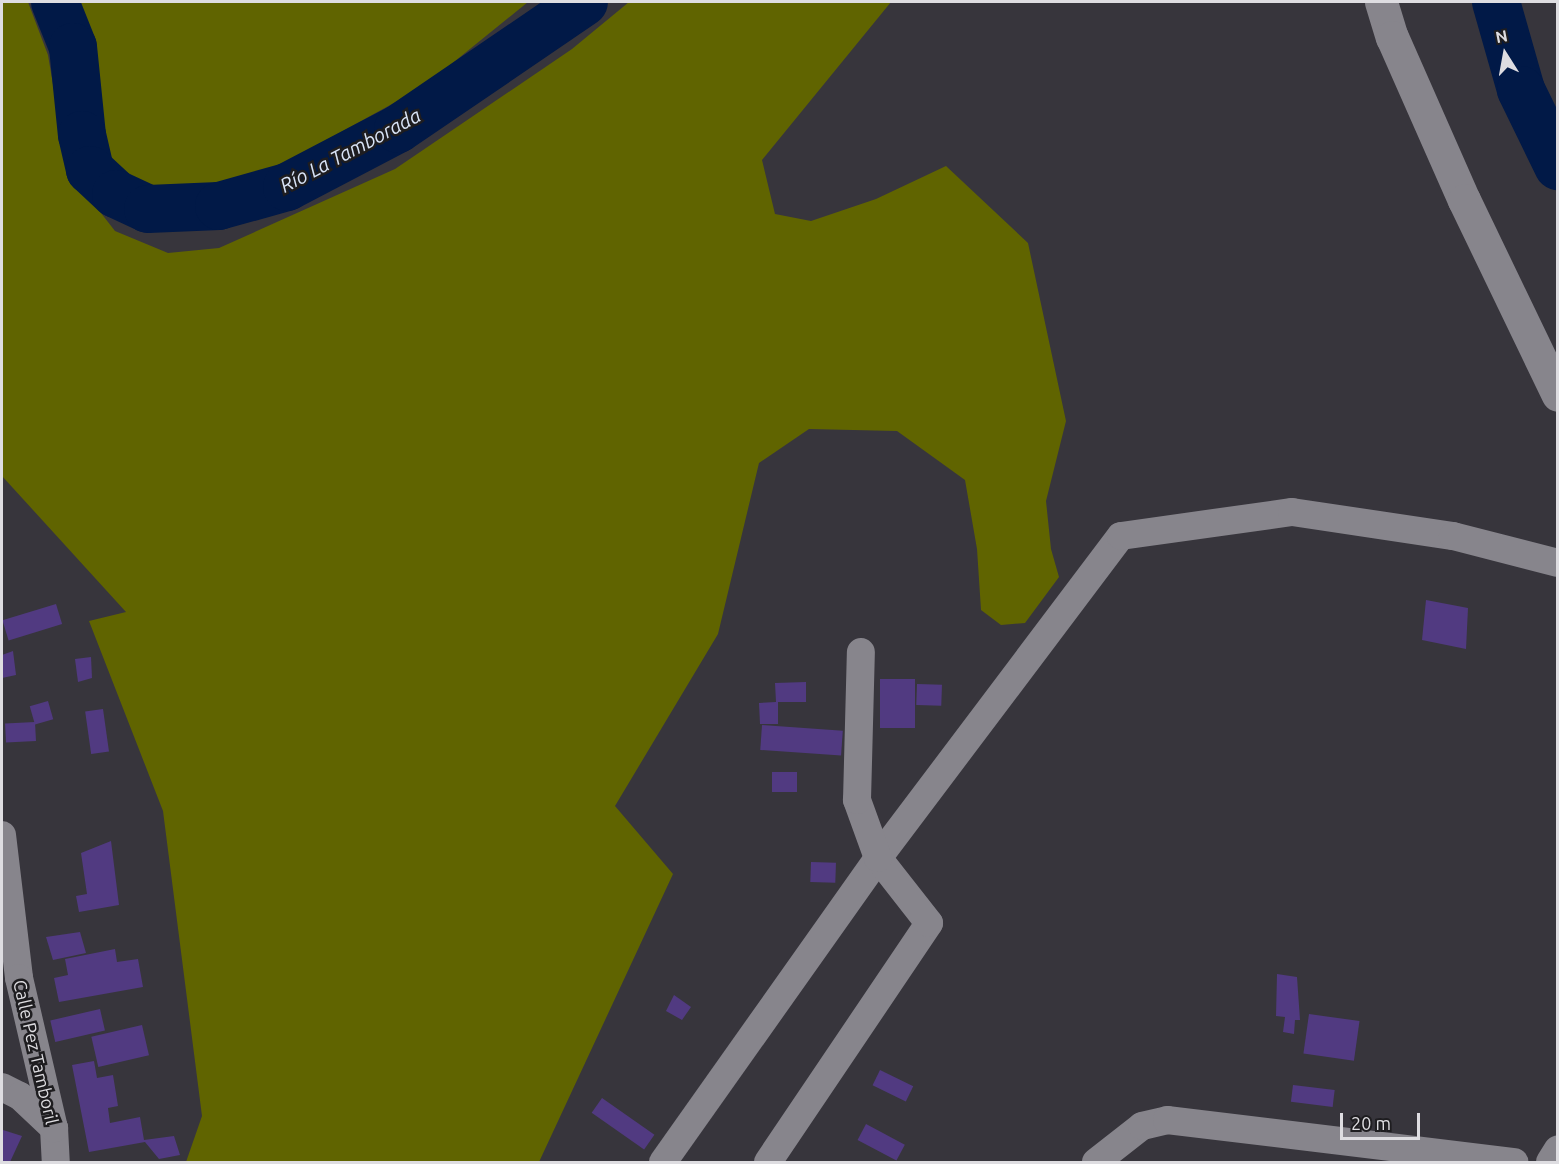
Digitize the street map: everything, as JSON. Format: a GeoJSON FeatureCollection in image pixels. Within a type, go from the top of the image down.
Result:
{"type":"FeatureCollection","features":[{"type":"Feature","properties":{"kind":"street"},"geometry":{"type":"LineString","coordinates":[[1381,2],[1392,37],[1464,200],[1557,395]]}},
{"type":"Feature","properties":{"kind":"street"},"geometry":{"type":"LineString","coordinates":[[663,1162],[878,858],[1121,536],[1292,512],[1453,536],[1557,563]]}},
{"type":"Feature","properties":{"kind":"street"},"geometry":{"type":"LineString","coordinates":[[768,1162],[929,923],[878,858],[857,800],[861,652]]}},
{"type":"Feature","properties":{"kind":"street","name":"Calle Pez Tamboril"},"geometry":{"type":"LineString","coordinates":[[2,835],[19,978],[54,1128],[56,1162]]}},
{"type":"Feature","properties":{"kind":"street"},"geometry":{"type":"LineString","coordinates":[[2,1087],[20,1096],[54,1128]]}},
{"type":"Feature","properties":{"kind":"street"},"geometry":{"type":"LineString","coordinates":[[1096,1162],[1142,1126],[1167,1120],[1514,1162]]}},
{"type":"Feature","properties":{"kind":"street"},"geometry":{"type":"LineString","coordinates":[[1550,1162],[1557,1149]]}},
{"type":"Feature","properties":{"kind":"shaded area"},"geometry":{"type":"Polygon","coordinates":[[[2,2],[28,2],[48,55],[60,126],[83,190],[115,231],[168,253],[219,248],[395,169],[572,49],[629,2],[891,2],[762,160],[775,214],[811,221],[876,199],[946,166],[1028,243],[1066,421],[1046,501],[1051,549],[1059,577],[1025,623],[1001,625],[981,610],[977,549],[965,480],[897,431],[809,429],[759,463],[718,634],[615,806],[673,874],[539,1162],[186,1162],[202,1116],[163,811],[89,621],[126,612],[2,476],[2,2]]]}},
{"type":"Feature","properties":{"kind":"shaded area"},"geometry":{"type":"Polygon","coordinates":[[[70,2],[528,2],[423,87],[279,166],[199,191],[149,189],[113,170],[98,131],[90,53],[70,2]]]}},
{"type":"Feature","properties":{"kind":"building"},"geometry":{"type":"Polygon","coordinates":[[[1426,600],[1468,608],[1466,649],[1422,640],[1426,600]]]}},
{"type":"Feature","properties":{"kind":"building"},"geometry":{"type":"Polygon","coordinates":[[[56,604],[62,624],[9,640],[2,620],[56,604]]]}},
{"type":"Feature","properties":{"kind":"building"},"geometry":{"type":"Polygon","coordinates":[[[13,651],[16,675],[2,678],[2,655],[13,651]]]}},
{"type":"Feature","properties":{"kind":"building"},"geometry":{"type":"Polygon","coordinates":[[[91,657],[92,678],[78,682],[75,659],[91,657]]]}},
{"type":"Feature","properties":{"kind":"building"},"geometry":{"type":"Polygon","coordinates":[[[880,679],[915,679],[915,728],[880,728],[880,679]]]}},
{"type":"Feature","properties":{"kind":"building"},"geometry":{"type":"Polygon","coordinates":[[[806,682],[806,702],[778,702],[778,724],[760,724],[759,703],[776,702],[775,683],[806,682]]]}},
{"type":"Feature","properties":{"kind":"building"},"geometry":{"type":"Polygon","coordinates":[[[917,684],[942,685],[941,706],[916,705],[917,684]]]}},
{"type":"Feature","properties":{"kind":"building"},"geometry":{"type":"Polygon","coordinates":[[[48,701],[53,719],[35,725],[30,706],[48,701]]]}},
{"type":"Feature","properties":{"kind":"building"},"geometry":{"type":"Polygon","coordinates":[[[103,709],[109,752],[91,754],[85,712],[103,709]]]}},
{"type":"Feature","properties":{"kind":"building"},"geometry":{"type":"Polygon","coordinates":[[[35,722],[36,741],[6,743],[5,724],[35,722]]]}},
{"type":"Feature","properties":{"kind":"building"},"geometry":{"type":"Polygon","coordinates":[[[762,725],[843,731],[841,756],[760,750],[762,725]]]}},
{"type":"Feature","properties":{"kind":"building"},"geometry":{"type":"Polygon","coordinates":[[[772,772],[797,772],[797,792],[772,792],[772,772]]]}},
{"type":"Feature","properties":{"kind":"building"},"geometry":{"type":"Polygon","coordinates":[[[111,841],[119,905],[79,912],[76,896],[87,894],[81,853],[111,841]]]}},
{"type":"Feature","properties":{"kind":"building"},"geometry":{"type":"Polygon","coordinates":[[[811,862],[836,863],[835,883],[810,882],[811,862]]]}},
{"type":"Feature","properties":{"kind":"building"},"geometry":{"type":"Polygon","coordinates":[[[80,932],[86,953],[53,960],[46,937],[80,932]]]}},
{"type":"Feature","properties":{"kind":"building"},"geometry":{"type":"Polygon","coordinates":[[[115,949],[117,962],[138,959],[143,987],[59,1002],[54,978],[68,975],[65,959],[115,949]]]}},
{"type":"Feature","properties":{"kind":"building"},"geometry":{"type":"Polygon","coordinates":[[[1277,974],[1297,977],[1300,1020],[1295,1020],[1294,1034],[1283,1032],[1285,1017],[1276,1016],[1277,974]]]}},
{"type":"Feature","properties":{"kind":"building"},"geometry":{"type":"Polygon","coordinates":[[[674,995],[691,1007],[682,1020],[666,1011],[674,995]]]}},
{"type":"Feature","properties":{"kind":"building"},"geometry":{"type":"Polygon","coordinates":[[[100,1009],[105,1030],[55,1042],[50,1020],[100,1009]]]}},
{"type":"Feature","properties":{"kind":"building"},"geometry":{"type":"Polygon","coordinates":[[[1309,1014],[1360,1021],[1354,1061],[1303,1054],[1309,1014]]]}},
{"type":"Feature","properties":{"kind":"building"},"geometry":{"type":"Polygon","coordinates":[[[142,1025],[149,1055],[98,1067],[91,1037],[142,1025]]]}},
{"type":"Feature","properties":{"kind":"building"},"geometry":{"type":"Polygon","coordinates":[[[94,1061],[97,1078],[113,1075],[118,1106],[108,1108],[110,1123],[140,1117],[144,1140],[174,1136],[180,1155],[159,1159],[145,1142],[89,1152],[72,1065],[94,1061]]]}},
{"type":"Feature","properties":{"kind":"building"},"geometry":{"type":"Polygon","coordinates":[[[880,1070],[913,1086],[906,1101],[873,1085],[880,1070]]]}},
{"type":"Feature","properties":{"kind":"building"},"geometry":{"type":"Polygon","coordinates":[[[1293,1085],[1335,1090],[1333,1107],[1291,1102],[1293,1085]]]}},
{"type":"Feature","properties":{"kind":"building"},"geometry":{"type":"Polygon","coordinates":[[[602,1098],[654,1135],[644,1149],[592,1113],[602,1098]]]}},
{"type":"Feature","properties":{"kind":"building"},"geometry":{"type":"Polygon","coordinates":[[[866,1124],[905,1145],[896,1161],[858,1140],[866,1124]]]}},
{"type":"Feature","properties":{"kind":"building"},"geometry":{"type":"Polygon","coordinates":[[[3,1130],[22,1136],[10,1162],[2,1162],[3,1130]]]}},
{"type":"Feature","properties":{"kind":"waterway","name":"Río La Tamborada"},"geometry":{"type":"LineString","coordinates":[[55,2],[73,47],[82,135],[90,170],[116,194],[148,209],[219,206],[287,187],[398,129],[584,2]]}},
{"type":"Feature","properties":{"kind":"waterway"},"geometry":{"type":"LineString","coordinates":[[1496,2],[1521,90],[1558,166]]}}]}
